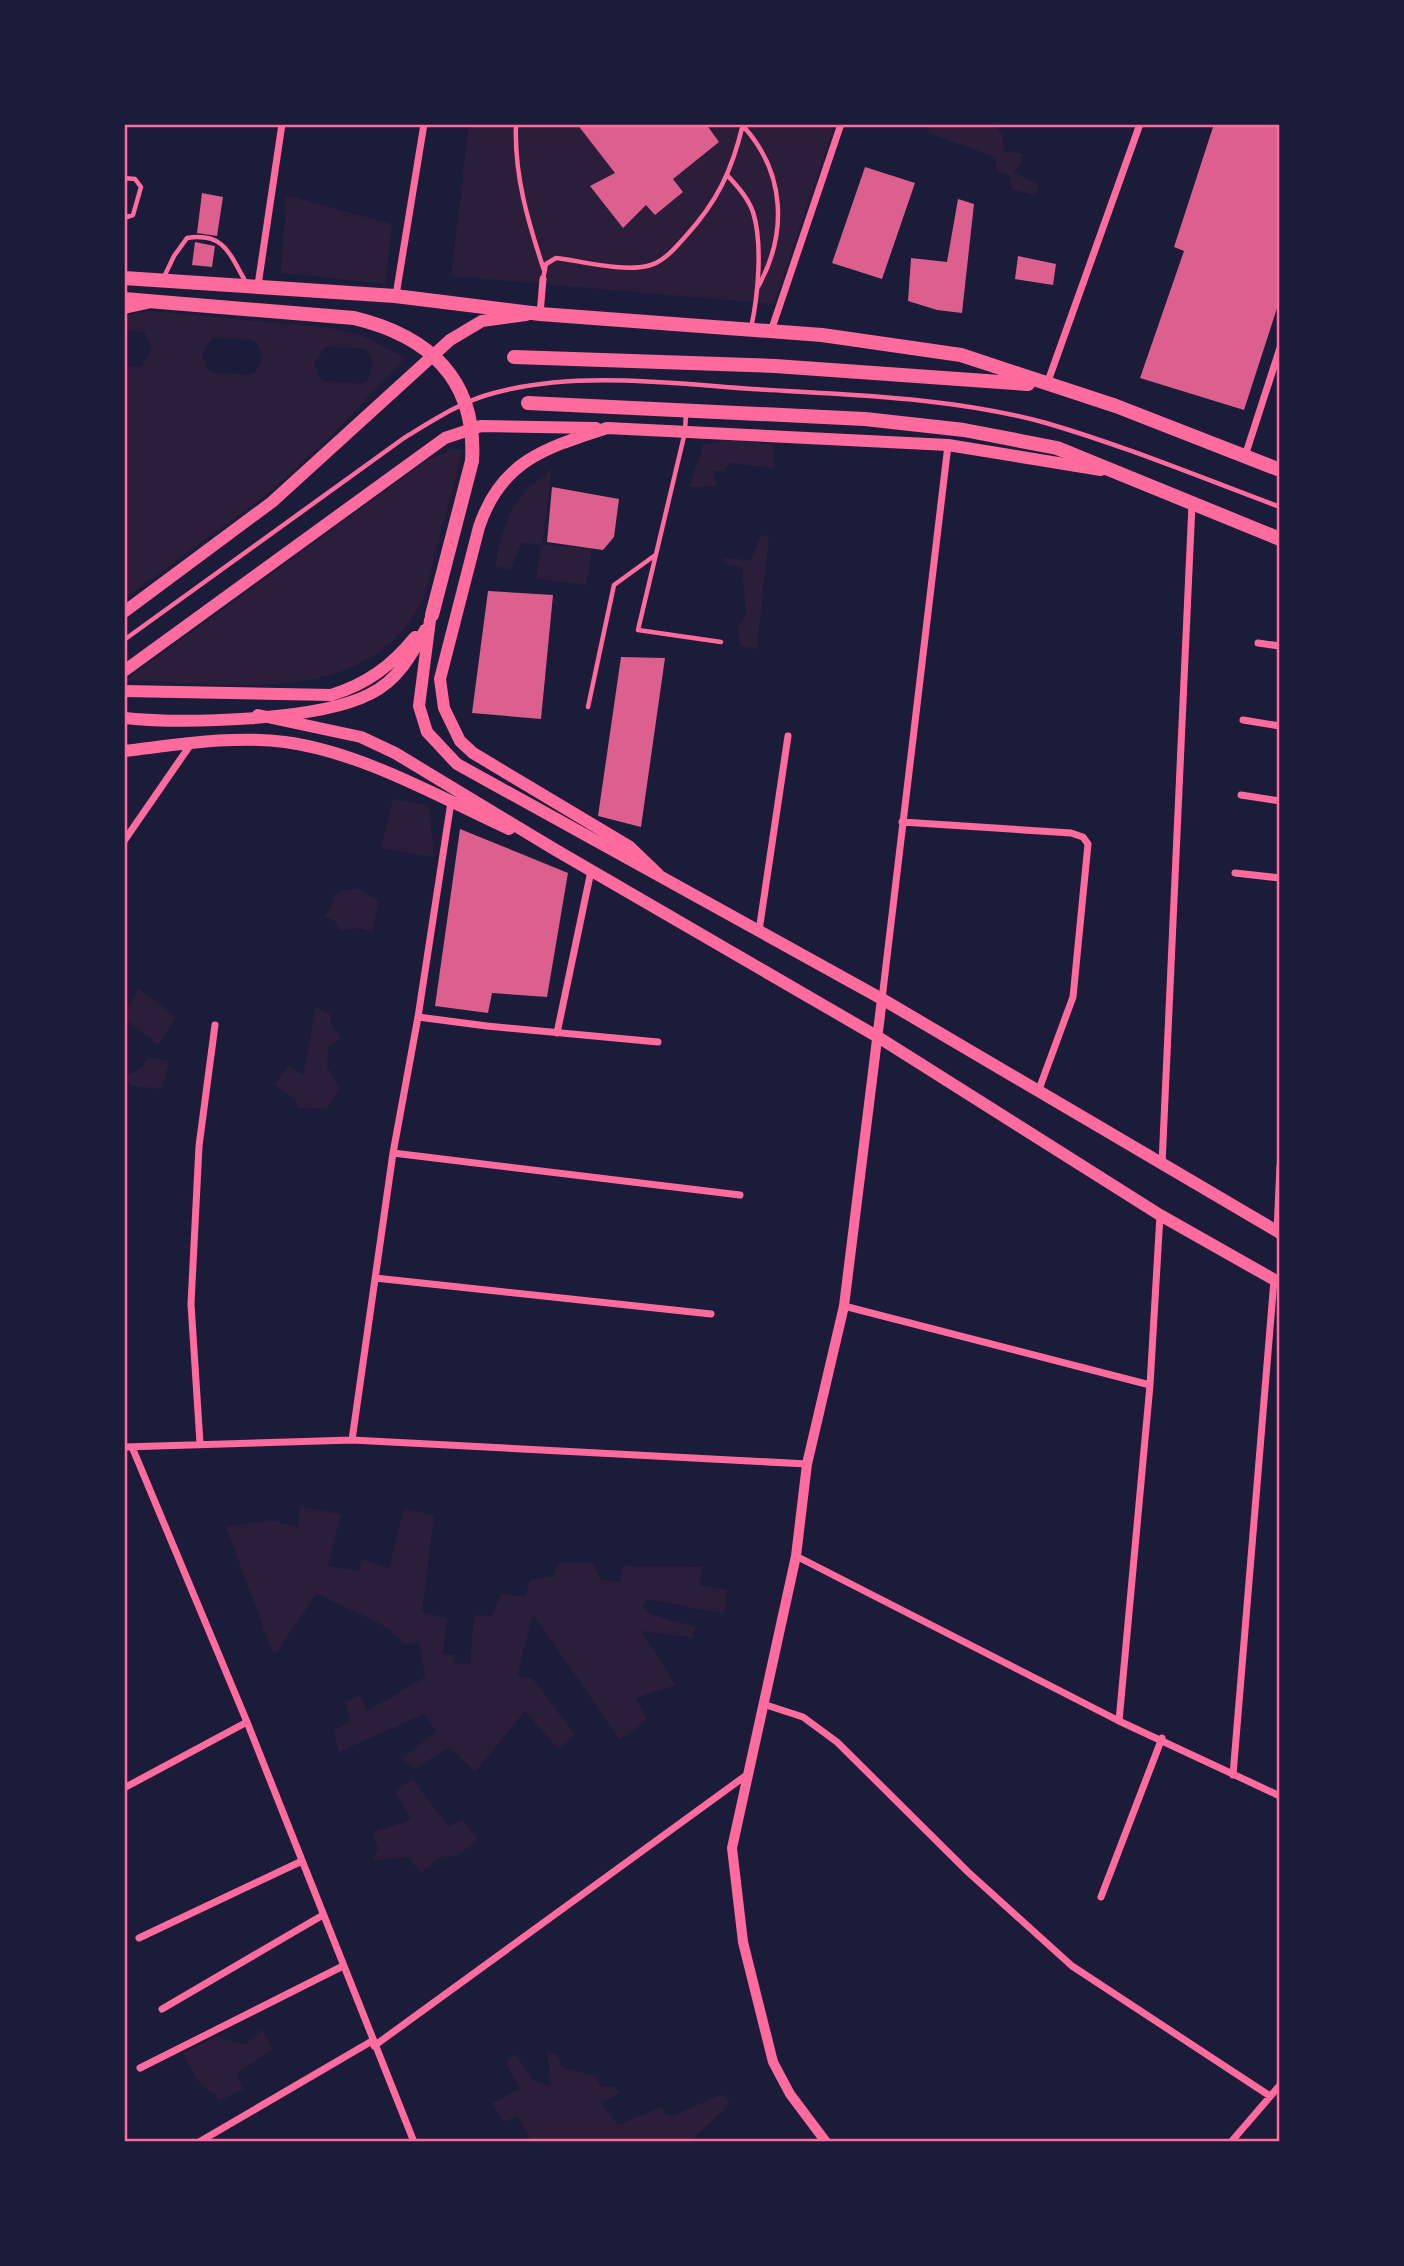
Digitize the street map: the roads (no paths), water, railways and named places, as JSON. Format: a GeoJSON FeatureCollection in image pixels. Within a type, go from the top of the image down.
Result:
{"type":"FeatureCollection","features":[{"type":"Feature","properties":{"kind":"highway"},"geometry":{"type":"LineString","coordinates":[[124,278],[396,296],[540,314],[771,331],[961,355],[1277,465]]}},
{"type":"Feature","properties":{"kind":"highway"},"geometry":{"type":"LineString","coordinates":[[124,299],[354,318],[378,324],[409,338],[444,367],[468,407],[473,441],[472,461],[431,618]]}},
{"type":"Feature","properties":{"kind":"highway"},"geometry":{"type":"LineString","coordinates":[[514,358],[775,366],[1046,386]]}},
{"type":"Feature","properties":{"kind":"highway"},"geometry":{"type":"LineString","coordinates":[[528,402],[865,419],[964,430],[1057,449],[1280,539]]}},
{"type":"Feature","properties":{"kind":"main road"},"geometry":{"type":"LineString","coordinates":[[124,308],[156,301]]}},
{"type":"Feature","properties":{"kind":"main road"},"geometry":{"type":"LineString","coordinates":[[124,612],[272,502],[450,340],[482,321],[540,314]]}},
{"type":"Feature","properties":{"kind":"main road"},"geometry":{"type":"LineString","coordinates":[[124,671],[445,438],[481,426],[607,428],[947,445],[1114,472]]}},
{"type":"Feature","properties":{"kind":"main road"},"geometry":{"type":"LineString","coordinates":[[607,428],[532,458],[510,472],[497,486],[480,527],[440,679],[449,719],[460,741],[473,753],[630,847],[658,874]]}},
{"type":"Feature","properties":{"kind":"main road"},"geometry":{"type":"LineString","coordinates":[[124,691],[331,695],[358,686],[378,674],[431,618]]}},
{"type":"Feature","properties":{"kind":"main road"},"geometry":{"type":"LineString","coordinates":[[124,718],[167,722],[313,711],[371,694],[409,661],[431,618]]}},
{"type":"Feature","properties":{"kind":"main road"},"geometry":{"type":"LineString","coordinates":[[431,618],[419,706],[427,732],[442,751],[468,771],[882,999],[1278,1232]]}},
{"type":"Feature","properties":{"kind":"main road"},"geometry":{"type":"LineString","coordinates":[[258,715],[361,737],[396,753],[554,849],[878,1037],[1160,1214],[1277,1282]]}},
{"type":"Feature","properties":{"kind":"main road"},"geometry":{"type":"LineString","coordinates":[[124,751],[256,741],[311,746],[372,766],[554,849]]}},
{"type":"Feature","properties":{"kind":"street"},"geometry":{"type":"LineString","coordinates":[[253,285],[282,124]]}},
{"type":"Feature","properties":{"kind":"street"},"geometry":{"type":"LineString","coordinates":[[396,296],[424,124]]}},
{"type":"Feature","properties":{"kind":"street"},"geometry":{"type":"LineString","coordinates":[[771,331],[841,124]]}},
{"type":"Feature","properties":{"kind":"street"},"geometry":{"type":"LineString","coordinates":[[1046,386],[1140,124]]}},
{"type":"Feature","properties":{"kind":"street"},"geometry":{"type":"LineString","coordinates":[[540,314],[543,279]]}},
{"type":"Feature","properties":{"kind":"street"},"geometry":{"type":"LineString","coordinates":[[1245,456],[1280,348]]}},
{"type":"Feature","properties":{"kind":"street"},"geometry":{"type":"LineString","coordinates":[[826,2142],[790,2094],[773,2063],[743,1942],[732,1848],[796,1556],[807,1464],[844,1306],[947,445]]}},
{"type":"Feature","properties":{"kind":"street"},"geometry":{"type":"LineString","coordinates":[[1161,1164],[1192,503]]}},
{"type":"Feature","properties":{"kind":"street"},"geometry":{"type":"LineString","coordinates":[[1258,643],[1280,646]]}},
{"type":"Feature","properties":{"kind":"street"},"geometry":{"type":"LineString","coordinates":[[1243,720],[1280,726]]}},
{"type":"Feature","properties":{"kind":"street"},"geometry":{"type":"LineString","coordinates":[[759,931],[788,736]]}},
{"type":"Feature","properties":{"kind":"street"},"geometry":{"type":"LineString","coordinates":[[124,841],[191,744]]}},
{"type":"Feature","properties":{"kind":"street"},"geometry":{"type":"LineString","coordinates":[[1241,795],[1280,801]]}},
{"type":"Feature","properties":{"kind":"street"},"geometry":{"type":"LineString","coordinates":[[352,1440],[393,1153],[418,1017],[451,803]]}},
{"type":"Feature","properties":{"kind":"street"},"geometry":{"type":"LineString","coordinates":[[902,822],[1071,833],[1083,836],[1088,844],[1073,997],[1038,1092]]}},
{"type":"Feature","properties":{"kind":"street"},"geometry":{"type":"LineString","coordinates":[[557,1033],[591,870]]}},
{"type":"Feature","properties":{"kind":"street"},"geometry":{"type":"LineString","coordinates":[[1235,873],[1280,878]]}},
{"type":"Feature","properties":{"kind":"street"},"geometry":{"type":"LineString","coordinates":[[418,1017],[658,1042]]}},
{"type":"Feature","properties":{"kind":"street"},"geometry":{"type":"LineString","coordinates":[[200,1443],[191,1304],[199,1146],[215,1025]]}},
{"type":"Feature","properties":{"kind":"street"},"geometry":{"type":"LineString","coordinates":[[393,1153],[740,1195]]}},
{"type":"Feature","properties":{"kind":"street"},"geometry":{"type":"LineString","coordinates":[[1278,1232],[1280,1166]]}},
{"type":"Feature","properties":{"kind":"street"},"geometry":{"type":"LineString","coordinates":[[1119,1721],[1150,1385],[1160,1214]]}},
{"type":"Feature","properties":{"kind":"street"},"geometry":{"type":"LineString","coordinates":[[375,1279],[711,1314]]}},
{"type":"Feature","properties":{"kind":"street"},"geometry":{"type":"LineString","coordinates":[[1233,1775],[1277,1282]]}},
{"type":"Feature","properties":{"kind":"street"},"geometry":{"type":"LineString","coordinates":[[844,1306],[1150,1385]]}},
{"type":"Feature","properties":{"kind":"street"},"geometry":{"type":"LineString","coordinates":[[414,2142],[247,1722],[128,1447],[352,1440],[807,1464]]}},
{"type":"Feature","properties":{"kind":"street"},"geometry":{"type":"LineString","coordinates":[[796,1556],[1119,1721],[1162,1738],[1280,1796]]}},
{"type":"Feature","properties":{"kind":"street"},"geometry":{"type":"LineString","coordinates":[[763,1704],[803,1717],[838,1742],[968,1872],[1072,1966],[1270,2096]]}},
{"type":"Feature","properties":{"kind":"street"},"geometry":{"type":"LineString","coordinates":[[124,1788],[247,1722]]}},
{"type":"Feature","properties":{"kind":"street"},"geometry":{"type":"LineString","coordinates":[[1101,1897],[1162,1738]]}},
{"type":"Feature","properties":{"kind":"street"},"geometry":{"type":"LineString","coordinates":[[199,2142],[373,2043],[748,1774]]}},
{"type":"Feature","properties":{"kind":"street"},"geometry":{"type":"LineString","coordinates":[[139,1938],[302,1861]]}},
{"type":"Feature","properties":{"kind":"street"},"geometry":{"type":"LineString","coordinates":[[162,2009],[323,1915]]}},
{"type":"Feature","properties":{"kind":"street"},"geometry":{"type":"LineString","coordinates":[[140,2068],[343,1966]]}},
{"type":"Feature","properties":{"kind":"street"},"geometry":{"type":"LineString","coordinates":[[1231,2142],[1280,2085]]}},
{"type":"Feature","properties":{"kind":"lane"},"geometry":{"type":"LineString","coordinates":[[516,124],[514,154],[526,218],[544,270]]}},
{"type":"Feature","properties":{"kind":"lane"},"geometry":{"type":"LineString","coordinates":[[543,279],[547,264],[556,258],[634,267],[658,262],[710,209],[728,176],[743,125]]}},
{"type":"Feature","properties":{"kind":"lane"},"geometry":{"type":"LineString","coordinates":[[743,125],[761,146],[780,202],[777,241],[770,267],[758,287]]}},
{"type":"Feature","properties":{"kind":"lane"},"geometry":{"type":"LineString","coordinates":[[728,176],[753,214],[758,287],[751,329]]}},
{"type":"Feature","properties":{"kind":"lane"},"geometry":{"type":"LineString","coordinates":[[124,178],[135,179],[141,187],[133,215],[124,218]]}},
{"type":"Feature","properties":{"kind":"lane"},"geometry":{"type":"LineString","coordinates":[[163,280],[174,256],[187,239],[206,236],[222,243],[253,285]]}},
{"type":"Feature","properties":{"kind":"lane"},"geometry":{"type":"LineString","coordinates":[[124,640],[404,438],[450,411],[492,393],[568,382],[669,383],[910,400],[1044,423],[1127,450],[1280,507]]}},
{"type":"Feature","properties":{"kind":"lane"},"geometry":{"type":"LineString","coordinates":[[687,411],[685,432],[638,630],[721,642]]}},
{"type":"Feature","properties":{"kind":"lane"},"geometry":{"type":"LineString","coordinates":[[588,707],[614,585],[655,555]]}}]}
